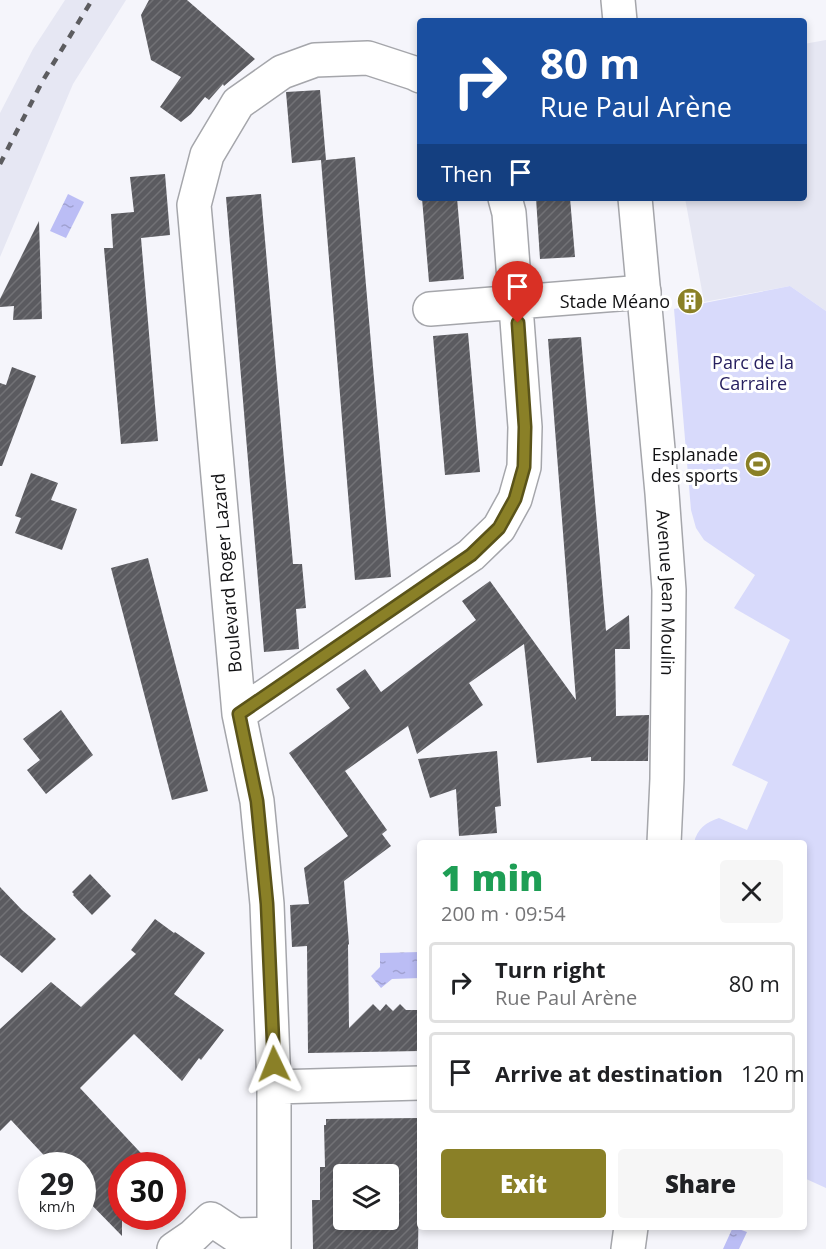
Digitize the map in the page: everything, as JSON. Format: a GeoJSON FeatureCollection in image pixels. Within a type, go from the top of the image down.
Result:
{"type":"FeatureCollection","features":[{"type":"Feature","properties":{"kind":"street"},"geometry":{"type":"LineString","coordinates":[[618,0],[620,18]]}},
{"type":"Feature","properties":{"kind":"street","name":"Boulevard Roger Lazard"},"geometry":{"type":"LineString","coordinates":[[274,1242],[274,1087],[267,904],[257,801],[239,714],[194,205],[207,155],[238,103],[282,72],[315,60],[368,58],[417,74]]}},
{"type":"Feature","properties":{"kind":"street"},"geometry":{"type":"LineString","coordinates":[[239,714],[471,555],[499,528],[515,499],[524,467],[525,427],[509,213],[506,201]]}},
{"type":"Feature","properties":{"kind":"street","name":"Avenue Jean Moulin"},"geometry":{"type":"LineString","coordinates":[[635,201],[669,590],[664,840]]}},
{"type":"Feature","properties":{"kind":"street"},"geometry":{"type":"LineString","coordinates":[[430,309],[644,292]]}},
{"type":"Feature","properties":{"kind":"street"},"geometry":{"type":"LineString","coordinates":[[274,1087],[417,1083]]}},
{"type":"Feature","properties":{"kind":"street"},"geometry":{"type":"LineString","coordinates":[[174,1249],[193,1236],[212,1218],[235,1235],[274,1242]]}},
{"type":"Feature","properties":{"kind":"street"},"geometry":{"type":"LineString","coordinates":[[628,1249],[631,1230]]}},
{"type":"Feature","properties":{"kind":"shaded area"},"geometry":{"type":"Polygon","coordinates":[[[65,0],[126,0],[73,84],[0,257],[0,113],[33,49],[65,0]]]}},
{"type":"Feature","properties":{"kind":"shaded area"},"geometry":{"type":"Polygon","coordinates":[[[826,40],[826,311],[790,286],[704,302],[686,201],[807,201],[807,43],[826,40]]]}},
{"type":"Feature","properties":{"kind":"green space","name":"Parc de la Carraire"},"geometry":{"type":"Polygon","coordinates":[[[790,286],[826,311],[826,1188],[807,1179],[807,840],[695,840],[703,827],[719,818],[747,830],[768,782],[732,765],[790,640],[734,608],[755,575],[704,540],[696,528],[691,510],[674,309],[790,286]]]}},
{"type":"Feature","properties":{"kind":"water"},"geometry":{"type":"Polygon","coordinates":[[[68,194],[84,202],[66,238],[50,231],[68,194]]]}},
{"type":"Feature","properties":{"kind":"water"},"geometry":{"type":"Polygon","coordinates":[[[417,952],[417,978],[392,979],[381,988],[371,976],[380,967],[380,953],[417,952]]]}},
{"type":"Feature","properties":{"kind":"water"},"geometry":{"type":"Polygon","coordinates":[[[732,1230],[747,1232],[739,1249],[723,1249],[732,1230]]]}},
{"type":"Feature","properties":{"kind":"building"},"geometry":{"type":"Polygon","coordinates":[[[149,0],[187,0],[255,59],[224,86],[223,84],[209,100],[205,97],[181,122],[160,107],[181,77],[151,60],[141,15],[149,0]]]}},
{"type":"Feature","properties":{"kind":"building"},"geometry":{"type":"Polygon","coordinates":[[[320,90],[326,160],[355,157],[391,577],[355,580],[321,160],[292,163],[286,92],[320,90]]]}},
{"type":"Feature","properties":{"kind":"building"},"geometry":{"type":"Polygon","coordinates":[[[165,174],[170,235],[141,238],[158,441],[121,444],[104,248],[113,248],[111,214],[134,212],[130,177],[165,174]]]}},
{"type":"Feature","properties":{"kind":"building"},"geometry":{"type":"Polygon","coordinates":[[[261,194],[293,564],[302,564],[306,608],[296,609],[299,649],[264,652],[226,197],[261,194]]]}},
{"type":"Feature","properties":{"kind":"building"},"geometry":{"type":"Polygon","coordinates":[[[422,201],[457,201],[464,279],[429,282],[422,201]]]}},
{"type":"Feature","properties":{"kind":"building"},"geometry":{"type":"Polygon","coordinates":[[[536,201],[570,201],[575,257],[540,259],[536,201]]]}},
{"type":"Feature","properties":{"kind":"building"},"geometry":{"type":"Polygon","coordinates":[[[39,221],[42,319],[13,320],[14,306],[0,307],[0,299],[39,221]]]}},
{"type":"Feature","properties":{"kind":"building"},"geometry":{"type":"Polygon","coordinates":[[[468,333],[480,472],[445,475],[433,336],[468,333]]]}},
{"type":"Feature","properties":{"kind":"building"},"geometry":{"type":"Polygon","coordinates":[[[581,337],[606,631],[629,615],[630,649],[615,649],[616,716],[649,715],[648,761],[591,761],[591,757],[537,763],[524,644],[469,683],[483,705],[417,754],[408,726],[345,771],[387,830],[382,834],[391,846],[344,881],[349,944],[349,1028],[373,1004],[380,1011],[386,1004],[393,1011],[400,1004],[406,1010],[417,1010],[417,1051],[308,1053],[307,946],[292,947],[290,905],[309,904],[304,868],[348,836],[289,753],[350,708],[336,689],[365,669],[381,692],[476,620],[462,601],[490,581],[576,700],[548,339],[581,337]]]}},
{"type":"Feature","properties":{"kind":"building"},"geometry":{"type":"Polygon","coordinates":[[[12,367],[36,376],[2,466],[0,466],[0,383],[6,385],[12,367]]]}},
{"type":"Feature","properties":{"kind":"building"},"geometry":{"type":"Polygon","coordinates":[[[31,473],[58,483],[51,500],[77,509],[62,550],[15,533],[21,518],[15,516],[31,473]]]}},
{"type":"Feature","properties":{"kind":"building"},"geometry":{"type":"Polygon","coordinates":[[[148,558],[208,791],[172,800],[111,568],[148,558]]]}},
{"type":"Feature","properties":{"kind":"building"},"geometry":{"type":"Polygon","coordinates":[[[61,710],[93,755],[46,794],[27,770],[40,760],[23,739],[61,710]]]}},
{"type":"Feature","properties":{"kind":"building"},"geometry":{"type":"Polygon","coordinates":[[[497,751],[501,806],[495,807],[497,833],[459,836],[456,789],[430,798],[418,759],[497,751]]]}},
{"type":"Feature","properties":{"kind":"building"},"geometry":{"type":"Polygon","coordinates":[[[90,874],[111,896],[92,915],[72,892],[90,874]]]}},
{"type":"Feature","properties":{"kind":"building"},"geometry":{"type":"Polygon","coordinates":[[[0,887],[22,910],[56,939],[22,973],[0,955],[0,887]]]}},
{"type":"Feature","properties":{"kind":"building"},"geometry":{"type":"Polygon","coordinates":[[[155,919],[205,953],[174,994],[224,1030],[182,1081],[134,1034],[80,1088],[140,1152],[108,1152],[108,1222],[96,1209],[96,1152],[41,1152],[11,1120],[0,1131],[0,1029],[51,982],[81,1007],[136,954],[131,950],[155,919]]]}},
{"type":"Feature","properties":{"kind":"building"},"geometry":{"type":"Polygon","coordinates":[[[417,1118],[418,1249],[313,1249],[312,1200],[320,1200],[320,1167],[325,1167],[324,1125],[326,1125],[326,1119],[417,1118]]]}},
{"type":"Feature","properties":{"kind":"railway"},"geometry":{"type":"LineString","coordinates":[[0,164],[42,82],[92,0]]}},
{"type":"Feature","properties":{"kind":"place","name":"Stade Méano"},"geometry":{"type":"Point","coordinates":[690,301]}},
{"type":"Feature","properties":{"kind":"place","name":"Esplanade des sports"},"geometry":{"type":"Point","coordinates":[758,464]}},
{"type":"Feature","properties":{"kind":"route"},"geometry":{"type":"LineString","coordinates":[[274,1064],[267,904],[257,801],[239,714],[471,555],[499,528],[515,499],[524,467],[525,427],[518,323]]}}]}
